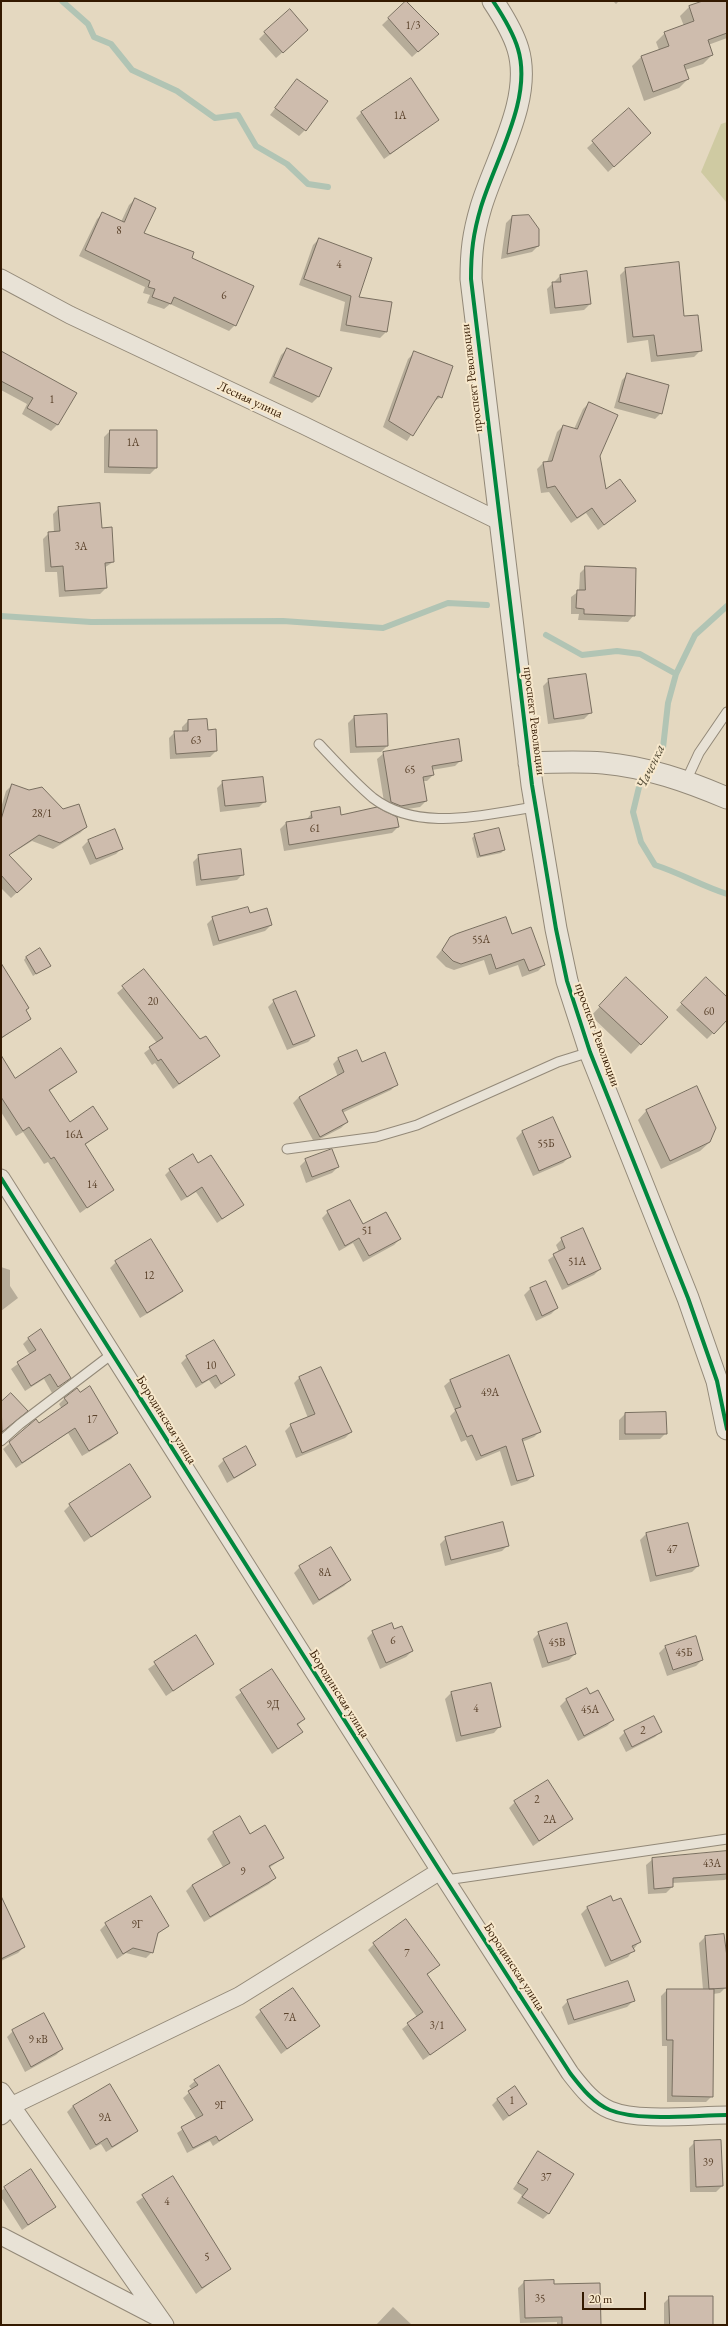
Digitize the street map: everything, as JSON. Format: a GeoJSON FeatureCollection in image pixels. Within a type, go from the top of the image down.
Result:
{"type":"FeatureCollection","features":[{"type":"Feature","properties":{"kind":"street","name":"проспект Революции"},"geometry":{"type":"LineString","coordinates":[[495,2],[519,50],[521,77],[518,104],[481,206],[472,243],[471,279],[499,520],[529,763],[536,807],[556,929],[567,981],[590,1052],[688,1298],[717,1380],[727,1429]]}},
{"type":"Feature","properties":{"kind":"street","name":"Лесная улица"},"geometry":{"type":"LineString","coordinates":[[1,278],[70,315],[304,424],[499,520]]}},
{"type":"Feature","properties":{"kind":"street"},"geometry":{"type":"LineString","coordinates":[[529,763],[572,762],[624,766],[662,773],[727,798]]}},
{"type":"Feature","properties":{"kind":"street","name":"Бородинская улица"},"geometry":{"type":"LineString","coordinates":[[1,1178],[570,2073],[588,2095],[610,2110],[634,2116],[727,2115]]}},
{"type":"Feature","properties":{"kind":"street"},"geometry":{"type":"LineString","coordinates":[[6,2111],[239,1996],[443,1875]]}},
{"type":"Feature","properties":{"kind":"street"},"geometry":{"type":"LineString","coordinates":[[1,2091],[6,2111],[162,2322]]}},
{"type":"Feature","properties":{"kind":"street"},"geometry":{"type":"LineString","coordinates":[[1,2236],[162,2322]]}},
{"type":"Feature","properties":{"kind":"lane"},"geometry":{"type":"LineString","coordinates":[[686,781],[699,753],[727,712]]}},
{"type":"Feature","properties":{"kind":"lane"},"geometry":{"type":"LineString","coordinates":[[319,744],[374,798],[400,812],[431,818],[461,818],[536,807]]}},
{"type":"Feature","properties":{"kind":"lane"},"geometry":{"type":"LineString","coordinates":[[287,1149],[376,1137],[417,1125],[558,1062],[590,1052]]}},
{"type":"Feature","properties":{"kind":"lane"},"geometry":{"type":"LineString","coordinates":[[1,1441],[20,1424],[112,1354]]}},
{"type":"Feature","properties":{"kind":"lane"},"geometry":{"type":"LineString","coordinates":[[443,1875],[727,1839]]}},
{"type":"Feature","properties":{"kind":"shaded area"},"geometry":{"type":"Polygon","coordinates":[[[727,122],[727,203],[701,172],[721,124],[727,122]]]}},
{"type":"Feature","properties":{"kind":"building"},"geometry":{"type":"Polygon","coordinates":[[[406,1],[439,34],[418,52],[388,18],[406,1]]]}},
{"type":"Feature","properties":{"kind":"building"},"geometry":{"type":"Polygon","coordinates":[[[703,1],[727,1],[727,33],[708,40],[713,55],[684,65],[689,79],[653,92],[641,56],[669,46],[664,32],[694,21],[689,6],[703,1]]]}},
{"type":"Feature","properties":{"kind":"building"},"geometry":{"type":"Polygon","coordinates":[[[290,9],[308,30],[283,53],[264,32],[290,9]]]}},
{"type":"Feature","properties":{"kind":"building"},"geometry":{"type":"Polygon","coordinates":[[[411,78],[439,120],[390,154],[361,112],[411,78]]]}},
{"type":"Feature","properties":{"kind":"building"},"geometry":{"type":"Polygon","coordinates":[[[297,79],[328,101],[306,131],[275,108],[297,79]]]}},
{"type":"Feature","properties":{"kind":"building"},"geometry":{"type":"Polygon","coordinates":[[[629,108],[651,133],[614,167],[592,141],[629,108]]]}},
{"type":"Feature","properties":{"kind":"building"},"geometry":{"type":"Polygon","coordinates":[[[135,198],[156,208],[144,233],[194,252],[192,258],[254,286],[236,326],[174,297],[171,304],[152,297],[155,289],[148,287],[150,281],[85,250],[102,212],[124,222],[135,198]]]}},
{"type":"Feature","properties":{"kind":"building"},"geometry":{"type":"Polygon","coordinates":[[[529,215],[539,229],[539,246],[507,254],[512,216],[529,215]]]}},
{"type":"Feature","properties":{"kind":"building"},"geometry":{"type":"Polygon","coordinates":[[[319,238],[372,258],[359,297],[392,302],[387,332],[346,325],[351,296],[304,279],[319,238]]]}},
{"type":"Feature","properties":{"kind":"building"},"geometry":{"type":"Polygon","coordinates":[[[679,262],[684,316],[698,315],[702,351],[657,356],[654,335],[633,337],[625,268],[679,262]]]}},
{"type":"Feature","properties":{"kind":"building"},"geometry":{"type":"Polygon","coordinates":[[[587,271],[591,304],[555,308],[552,282],[561,282],[560,275],[587,271]]]}},
{"type":"Feature","properties":{"kind":"building"},"geometry":{"type":"Polygon","coordinates":[[[287,348],[332,368],[319,397],[274,377],[287,348]]]}},
{"type":"Feature","properties":{"kind":"building"},"geometry":{"type":"Polygon","coordinates":[[[1,351],[77,393],[58,425],[27,408],[33,398],[1,381],[1,351]]]}},
{"type":"Feature","properties":{"kind":"building"},"geometry":{"type":"Polygon","coordinates":[[[414,351],[453,366],[442,398],[438,396],[413,436],[389,421],[414,351]]]}},
{"type":"Feature","properties":{"kind":"building"},"geometry":{"type":"Polygon","coordinates":[[[627,373],[669,385],[662,414],[619,402],[627,373]]]}},
{"type":"Feature","properties":{"kind":"building"},"geometry":{"type":"Polygon","coordinates":[[[589,402],[618,415],[600,456],[606,489],[620,479],[636,501],[604,525],[592,508],[577,518],[555,486],[547,488],[543,462],[552,461],[563,425],[577,429],[589,402]]]}},
{"type":"Feature","properties":{"kind":"building"},"geometry":{"type":"Polygon","coordinates":[[[110,430],[157,430],[157,468],[109,467],[110,430]]]}},
{"type":"Feature","properties":{"kind":"building"},"geometry":{"type":"Polygon","coordinates":[[[100,503],[102,528],[112,527],[114,562],[105,563],[107,588],[65,591],[63,566],[51,567],[48,532],[60,531],[58,507],[100,503]]]}},
{"type":"Feature","properties":{"kind":"building"},"geometry":{"type":"Polygon","coordinates":[[[585,566],[636,568],[635,616],[584,614],[584,609],[576,608],[577,590],[585,590],[585,566]]]}},
{"type":"Feature","properties":{"kind":"building"},"geometry":{"type":"Polygon","coordinates":[[[586,674],[592,713],[554,719],[548,679],[586,674]]]}},
{"type":"Feature","properties":{"kind":"building"},"geometry":{"type":"Polygon","coordinates":[[[387,714],[388,746],[356,747],[354,716],[387,714]]]}},
{"type":"Feature","properties":{"kind":"building"},"geometry":{"type":"Polygon","coordinates":[[[207,719],[208,730],[216,729],[217,751],[176,754],[174,731],[188,731],[188,720],[207,719]]]}},
{"type":"Feature","properties":{"kind":"building"},"geometry":{"type":"Polygon","coordinates":[[[459,739],[462,761],[432,766],[434,775],[423,777],[427,801],[401,806],[391,802],[383,752],[459,739]]]}},
{"type":"Feature","properties":{"kind":"building"},"geometry":{"type":"Polygon","coordinates":[[[263,777],[266,802],[225,806],[222,781],[263,777]]]}},
{"type":"Feature","properties":{"kind":"building"},"geometry":{"type":"Polygon","coordinates":[[[12,784],[29,790],[42,787],[63,809],[79,804],[87,827],[60,843],[39,835],[9,855],[32,879],[17,893],[1,875],[1,820],[12,784]]]}},
{"type":"Feature","properties":{"kind":"building"},"geometry":{"type":"Polygon","coordinates":[[[340,807],[341,815],[377,807],[397,817],[399,827],[289,845],[286,822],[312,818],[311,812],[340,807]]]}},
{"type":"Feature","properties":{"kind":"building"},"geometry":{"type":"Polygon","coordinates":[[[499,828],[505,850],[480,856],[474,834],[499,828]]]}},
{"type":"Feature","properties":{"kind":"building"},"geometry":{"type":"Polygon","coordinates":[[[115,829],[123,849],[96,859],[88,840],[115,829]]]}},
{"type":"Feature","properties":{"kind":"building"},"geometry":{"type":"Polygon","coordinates":[[[241,849],[244,875],[201,880],[198,855],[241,849]]]}},
{"type":"Feature","properties":{"kind":"building"},"geometry":{"type":"Polygon","coordinates":[[[248,907],[250,913],[267,908],[272,925],[219,941],[212,917],[248,907]]]}},
{"type":"Feature","properties":{"kind":"building"},"geometry":{"type":"Polygon","coordinates":[[[506,917],[512,934],[531,927],[545,965],[529,971],[524,959],[496,969],[491,954],[461,964],[453,961],[442,950],[450,937],[506,917]]]}},
{"type":"Feature","properties":{"kind":"building"},"geometry":{"type":"Polygon","coordinates":[[[40,948],[51,966],[36,974],[26,957],[40,948]]]}},
{"type":"Feature","properties":{"kind":"building"},"geometry":{"type":"Polygon","coordinates":[[[1,963],[29,1008],[26,1010],[31,1019],[1,1038],[1,963]]]}},
{"type":"Feature","properties":{"kind":"building"},"geometry":{"type":"Polygon","coordinates":[[[144,969],[200,1039],[206,1036],[220,1056],[179,1084],[161,1059],[158,1061],[149,1047],[163,1038],[122,986],[144,969]]]}},
{"type":"Feature","properties":{"kind":"building"},"geometry":{"type":"Polygon","coordinates":[[[626,977],[668,1017],[641,1045],[599,1006],[626,977]]]}},
{"type":"Feature","properties":{"kind":"building"},"geometry":{"type":"Polygon","coordinates":[[[706,977],[727,997],[727,1020],[714,1034],[681,1003],[706,977]]]}},
{"type":"Feature","properties":{"kind":"building"},"geometry":{"type":"Polygon","coordinates":[[[296,991],[315,1036],[293,1045],[273,1000],[296,991]]]}},
{"type":"Feature","properties":{"kind":"building"},"geometry":{"type":"Polygon","coordinates":[[[61,1048],[77,1072],[49,1090],[70,1122],[93,1106],[108,1129],[85,1144],[114,1190],[87,1208],[54,1157],[51,1159],[29,1127],[23,1131],[1,1097],[1,1055],[15,1078],[61,1048]]]}},
{"type":"Feature","properties":{"kind":"building"},"geometry":{"type":"Polygon","coordinates":[[[357,1050],[362,1062],[385,1052],[398,1085],[342,1110],[348,1122],[320,1137],[299,1097],[344,1072],[338,1058],[357,1050]]]}},
{"type":"Feature","properties":{"kind":"building"},"geometry":{"type":"Polygon","coordinates":[[[697,1086],[716,1128],[710,1142],[670,1161],[646,1110],[697,1086]]]}},
{"type":"Feature","properties":{"kind":"building"},"geometry":{"type":"Polygon","coordinates":[[[553,1117],[571,1157],[539,1171],[522,1131],[553,1117]]]}},
{"type":"Feature","properties":{"kind":"building"},"geometry":{"type":"Polygon","coordinates":[[[332,1149],[339,1167],[312,1177],[305,1159],[332,1149]]]}},
{"type":"Feature","properties":{"kind":"building"},"geometry":{"type":"Polygon","coordinates":[[[193,1154],[198,1163],[211,1155],[244,1205],[222,1219],[202,1187],[187,1197],[169,1169],[193,1154]]]}},
{"type":"Feature","properties":{"kind":"building"},"geometry":{"type":"Polygon","coordinates":[[[350,1200],[363,1224],[386,1212],[401,1239],[369,1256],[359,1238],[345,1246],[327,1211],[350,1200]]]}},
{"type":"Feature","properties":{"kind":"building"},"geometry":{"type":"Polygon","coordinates":[[[583,1228],[601,1269],[568,1285],[553,1254],[565,1248],[561,1238],[583,1228]]]}},
{"type":"Feature","properties":{"kind":"building"},"geometry":{"type":"Polygon","coordinates":[[[151,1239],[183,1291],[147,1313],[115,1261],[151,1239]]]}},
{"type":"Feature","properties":{"kind":"building"},"geometry":{"type":"Polygon","coordinates":[[[546,1281],[558,1308],[542,1316],[530,1288],[546,1281]]]}},
{"type":"Feature","properties":{"kind":"building"},"geometry":{"type":"Polygon","coordinates":[[[41,1329],[71,1378],[58,1387],[50,1374],[31,1386],[17,1362],[36,1350],[28,1338],[41,1329]]]}},
{"type":"Feature","properties":{"kind":"building"},"geometry":{"type":"Polygon","coordinates":[[[214,1340],[235,1375],[221,1384],[216,1375],[202,1383],[186,1356],[214,1340]]]}},
{"type":"Feature","properties":{"kind":"building"},"geometry":{"type":"Polygon","coordinates":[[[509,1355],[541,1432],[522,1439],[534,1476],[517,1481],[506,1446],[481,1456],[472,1435],[467,1437],[455,1409],[461,1407],[450,1380],[509,1355]]]}},
{"type":"Feature","properties":{"kind":"building"},"geometry":{"type":"Polygon","coordinates":[[[321,1367],[352,1432],[302,1453],[290,1424],[315,1414],[299,1377],[321,1367]]]}},
{"type":"Feature","properties":{"kind":"building"},"geometry":{"type":"Polygon","coordinates":[[[90,1386],[118,1433],[89,1451],[75,1428],[22,1463],[9,1442],[36,1419],[39,1423],[68,1403],[64,1398],[77,1388],[80,1392],[90,1386]]]}},
{"type":"Feature","properties":{"kind":"building"},"geometry":{"type":"Polygon","coordinates":[[[11,1393],[28,1411],[2,1432],[1,1402],[11,1393]]]}},
{"type":"Feature","properties":{"kind":"building"},"geometry":{"type":"Polygon","coordinates":[[[666,1412],[667,1434],[625,1434],[625,1413],[666,1412]]]}},
{"type":"Feature","properties":{"kind":"building"},"geometry":{"type":"Polygon","coordinates":[[[246,1446],[256,1465],[234,1478],[223,1459],[246,1446]]]}},
{"type":"Feature","properties":{"kind":"building"},"geometry":{"type":"Polygon","coordinates":[[[130,1464],[151,1497],[91,1537],[69,1504],[130,1464]]]}},
{"type":"Feature","properties":{"kind":"building"},"geometry":{"type":"Polygon","coordinates":[[[503,1522],[509,1546],[451,1560],[445,1537],[503,1522]]]}},
{"type":"Feature","properties":{"kind":"building"},"geometry":{"type":"Polygon","coordinates":[[[688,1523],[699,1566],[656,1576],[646,1533],[688,1523]]]}},
{"type":"Feature","properties":{"kind":"building"},"geometry":{"type":"Polygon","coordinates":[[[331,1547],[351,1580],[319,1600],[299,1566],[331,1547]]]}},
{"type":"Feature","properties":{"kind":"building"},"geometry":{"type":"Polygon","coordinates":[[[392,1623],[394,1629],[402,1626],[413,1651],[386,1663],[372,1631],[392,1623]]]}},
{"type":"Feature","properties":{"kind":"building"},"geometry":{"type":"Polygon","coordinates":[[[567,1623],[576,1654],[548,1663],[538,1632],[567,1623]]]}},
{"type":"Feature","properties":{"kind":"building"},"geometry":{"type":"Polygon","coordinates":[[[196,1635],[214,1664],[173,1691],[154,1662],[196,1635]]]}},
{"type":"Feature","properties":{"kind":"building"},"geometry":{"type":"Polygon","coordinates":[[[696,1636],[703,1660],[673,1670],[665,1646],[696,1636]]]}},
{"type":"Feature","properties":{"kind":"building"},"geometry":{"type":"Polygon","coordinates":[[[272,1669],[305,1719],[297,1724],[303,1732],[278,1749],[240,1690],[272,1669]]]}},
{"type":"Feature","properties":{"kind":"building"},"geometry":{"type":"Polygon","coordinates":[[[491,1683],[501,1727],[461,1736],[451,1692],[491,1683]]]}},
{"type":"Feature","properties":{"kind":"building"},"geometry":{"type":"Polygon","coordinates":[[[587,1688],[590,1694],[598,1690],[614,1720],[584,1736],[566,1699],[587,1688]]]}},
{"type":"Feature","properties":{"kind":"building"},"geometry":{"type":"Polygon","coordinates":[[[654,1716],[662,1732],[632,1747],[624,1731],[654,1716]]]}},
{"type":"Feature","properties":{"kind":"building"},"geometry":{"type":"Polygon","coordinates":[[[548,1780],[573,1819],[539,1841],[514,1801],[548,1780]]]}},
{"type":"Feature","properties":{"kind":"building"},"geometry":{"type":"Polygon","coordinates":[[[240,1816],[250,1834],[265,1825],[284,1858],[269,1866],[276,1878],[210,1917],[192,1885],[230,1863],[213,1832],[240,1816]]]}},
{"type":"Feature","properties":{"kind":"building"},"geometry":{"type":"Polygon","coordinates":[[[727,1851],[727,1874],[673,1878],[673,1887],[654,1889],[652,1858],[727,1851]]]}},
{"type":"Feature","properties":{"kind":"building"},"geometry":{"type":"Polygon","coordinates":[[[1,1896],[25,1947],[1,1959],[1,1896]]]}},
{"type":"Feature","properties":{"kind":"building"},"geometry":{"type":"Polygon","coordinates":[[[151,1896],[169,1926],[158,1933],[153,1953],[133,1948],[123,1954],[105,1923],[151,1896]]]}},
{"type":"Feature","properties":{"kind":"building"},"geometry":{"type":"Polygon","coordinates":[[[611,1896],[613,1901],[621,1898],[641,1942],[632,1946],[635,1951],[611,1961],[587,1907],[611,1896]]]}},
{"type":"Feature","properties":{"kind":"building"},"geometry":{"type":"Polygon","coordinates":[[[406,1919],[440,1965],[427,1974],[466,2030],[430,2055],[407,2023],[423,2012],[373,1943],[406,1919]]]}},
{"type":"Feature","properties":{"kind":"building"},"geometry":{"type":"Polygon","coordinates":[[[724,1934],[727,1957],[727,1988],[709,1989],[705,1936],[724,1934]]]}},
{"type":"Feature","properties":{"kind":"building"},"geometry":{"type":"Polygon","coordinates":[[[628,1981],[635,2001],[574,2020],[567,2000],[628,1981]]]}},
{"type":"Feature","properties":{"kind":"building"},"geometry":{"type":"Polygon","coordinates":[[[293,1988],[320,2026],[287,2049],[260,2010],[293,1988]]]}},
{"type":"Feature","properties":{"kind":"building"},"geometry":{"type":"Polygon","coordinates":[[[667,1989],[714,1989],[713,2097],[672,2096],[673,2040],[667,2040],[667,1989]]]}},
{"type":"Feature","properties":{"kind":"building"},"geometry":{"type":"Polygon","coordinates":[[[44,2013],[63,2049],[31,2067],[12,2030],[44,2013]]]}},
{"type":"Feature","properties":{"kind":"building"},"geometry":{"type":"Polygon","coordinates":[[[219,2065],[253,2120],[219,2141],[216,2136],[193,2148],[181,2127],[203,2115],[188,2091],[198,2085],[194,2080],[219,2065]]]}},
{"type":"Feature","properties":{"kind":"building"},"geometry":{"type":"Polygon","coordinates":[[[110,2084],[138,2131],[112,2147],[107,2138],[96,2145],[73,2106],[110,2084]]]}},
{"type":"Feature","properties":{"kind":"building"},"geometry":{"type":"Polygon","coordinates":[[[515,2086],[527,2104],[509,2116],[497,2099],[515,2086]]]}},
{"type":"Feature","properties":{"kind":"building"},"geometry":{"type":"Polygon","coordinates":[[[721,2140],[723,2186],[696,2187],[694,2141],[721,2140]]]}},
{"type":"Feature","properties":{"kind":"building"},"geometry":{"type":"Polygon","coordinates":[[[538,2151],[574,2174],[549,2214],[522,2197],[528,2189],[518,2183],[538,2151]]]}},
{"type":"Feature","properties":{"kind":"building"},"geometry":{"type":"Polygon","coordinates":[[[31,2169],[56,2207],[28,2225],[4,2187],[31,2169]]]}},
{"type":"Feature","properties":{"kind":"building"},"geometry":{"type":"Polygon","coordinates":[[[173,2176],[231,2269],[202,2288],[142,2195],[173,2176]]]}},
{"type":"Feature","properties":{"kind":"building"},"geometry":{"type":"Polygon","coordinates":[[[554,2280],[554,2284],[600,2283],[601,2325],[562,2325],[562,2317],[525,2318],[524,2281],[554,2280]]]}},
{"type":"Feature","properties":{"kind":"building"},"geometry":{"type":"Polygon","coordinates":[[[669,2296],[713,2296],[713,2325],[670,2325],[669,2296]]]}},
{"type":"Feature","properties":{"kind":"waterway"},"geometry":{"type":"LineString","coordinates":[[62,1],[88,24],[94,37],[111,44],[132,70],[177,91],[215,118],[238,115],[256,146],[287,164],[308,184],[328,187]]}},
{"type":"Feature","properties":{"kind":"waterway"},"geometry":{"type":"LineString","coordinates":[[1,616],[91,622],[283,621],[383,628],[448,603],[487,605]]}},
{"type":"Feature","properties":{"kind":"waterway","name":"Чаченка"},"geometry":{"type":"LineString","coordinates":[[727,606],[695,635],[676,674],[668,703],[663,748],[640,783],[633,812],[641,842],[655,865],[727,894]]}},
{"type":"Feature","properties":{"kind":"waterway"},"geometry":{"type":"LineString","coordinates":[[546,635],[582,655],[617,651],[640,654],[676,674]]}},
{"type":"Feature","properties":{"kind":"cycle path"},"geometry":{"type":"LineString","coordinates":[[493,1],[511,30],[518,49],[521,68],[521,88],[517,109],[478,217],[471,260],[471,279],[532,785],[556,929],[567,981],[590,1052],[688,1298],[717,1381],[727,1429]]}},
{"type":"Feature","properties":{"kind":"cycle path"},"geometry":{"type":"LineString","coordinates":[[1,1178],[440,1871],[578,2084],[598,2103],[610,2110],[622,2114],[651,2117],[727,2115]]}}]}
